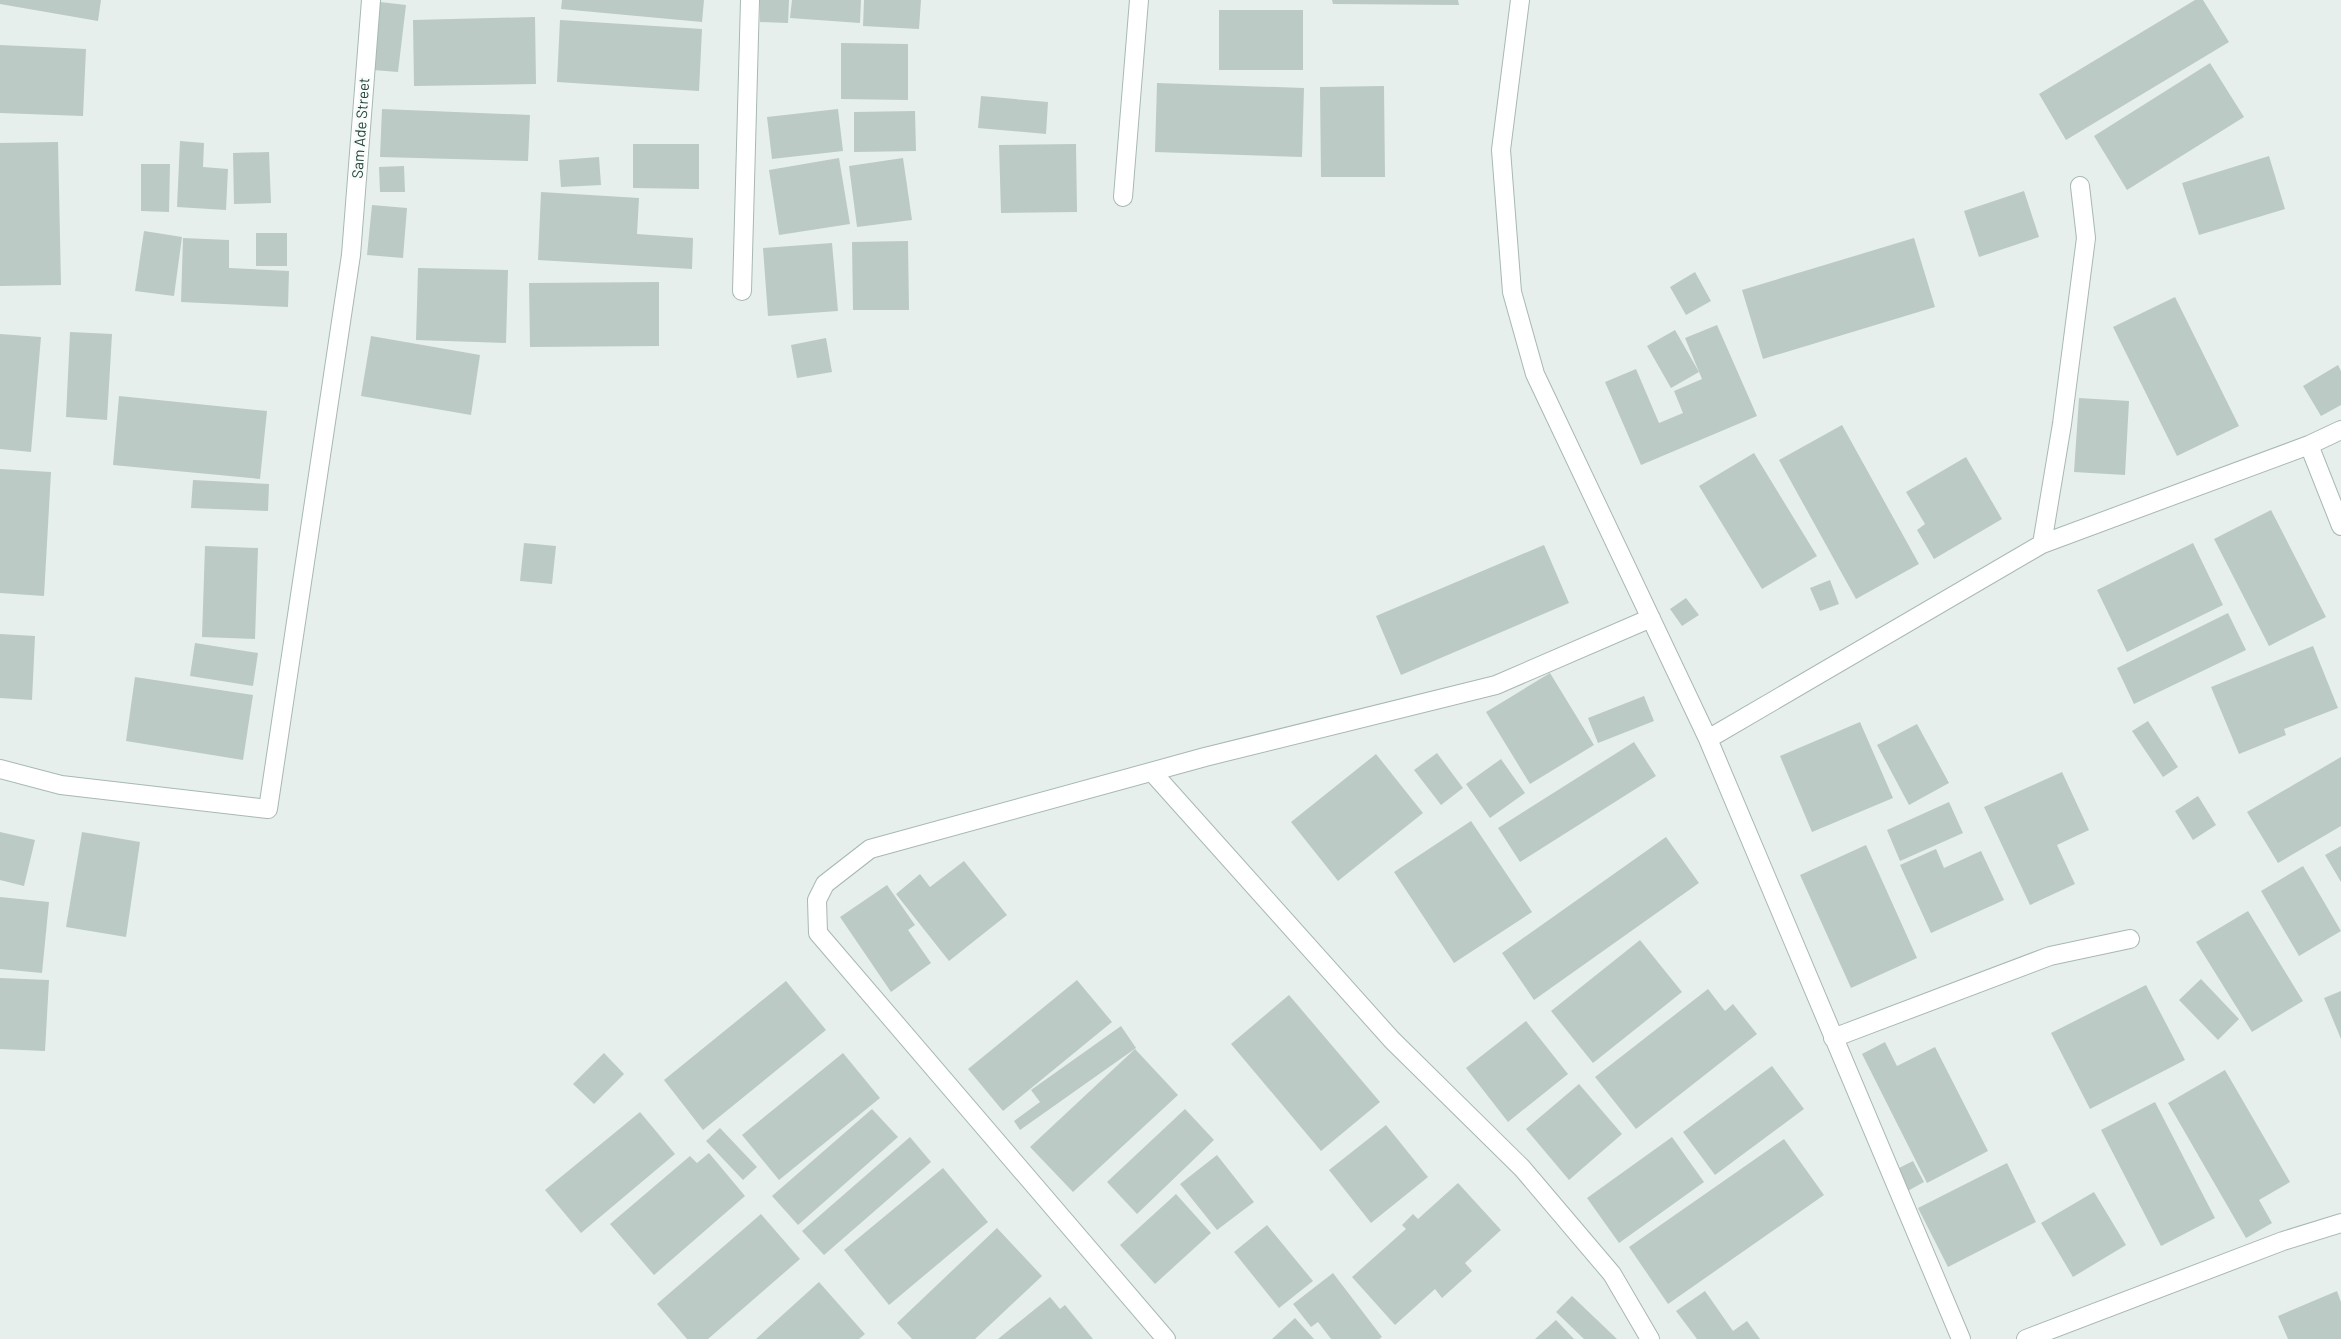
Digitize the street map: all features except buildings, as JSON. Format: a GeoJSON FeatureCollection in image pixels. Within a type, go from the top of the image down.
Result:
{"type":"FeatureCollection","features":[{"type":"Feature","properties":{"kind":"street","name":"Sam Ade Street"},"geometry":{"type":"LineString","coordinates":[[0,769],[61,784],[268,808],[351,255],[371,0]]}},
{"type":"Feature","properties":{"kind":"street"},"geometry":{"type":"LineString","coordinates":[[742,291],[750,0]]}},
{"type":"Feature","properties":{"kind":"street"},"geometry":{"type":"LineString","coordinates":[[1123,197],[1139,0]]}},
{"type":"Feature","properties":{"kind":"street"},"geometry":{"type":"LineString","coordinates":[[1520,0],[1501,150],[1512,292],[1535,374],[1708,739],[1961,1339]]}},
{"type":"Feature","properties":{"kind":"street"},"geometry":{"type":"LineString","coordinates":[[2042,544],[2062,424],[2086,238],[2080,186]]}},
{"type":"Feature","properties":{"kind":"street"},"geometry":{"type":"LineString","coordinates":[[1708,739],[2042,544],[2309,445],[2341,430]]}},
{"type":"Feature","properties":{"kind":"street"},"geometry":{"type":"LineString","coordinates":[[2309,445],[2341,526]]}},
{"type":"Feature","properties":{"kind":"street"},"geometry":{"type":"LineString","coordinates":[[1166,1339],[818,933],[817,900],[825,884],[870,849],[1152,772],[1496,685],[1651,618]]}},
{"type":"Feature","properties":{"kind":"street"},"geometry":{"type":"LineString","coordinates":[[1152,772],[1392,1040],[1522,1168],[1612,1275],[1650,1339]]}},
{"type":"Feature","properties":{"kind":"street"},"geometry":{"type":"LineString","coordinates":[[1833,1038],[2050,956],[2130,939]]}},
{"type":"Feature","properties":{"kind":"street"},"geometry":{"type":"LineString","coordinates":[[2026,1339],[2283,1241],[2341,1223]]}}]}
